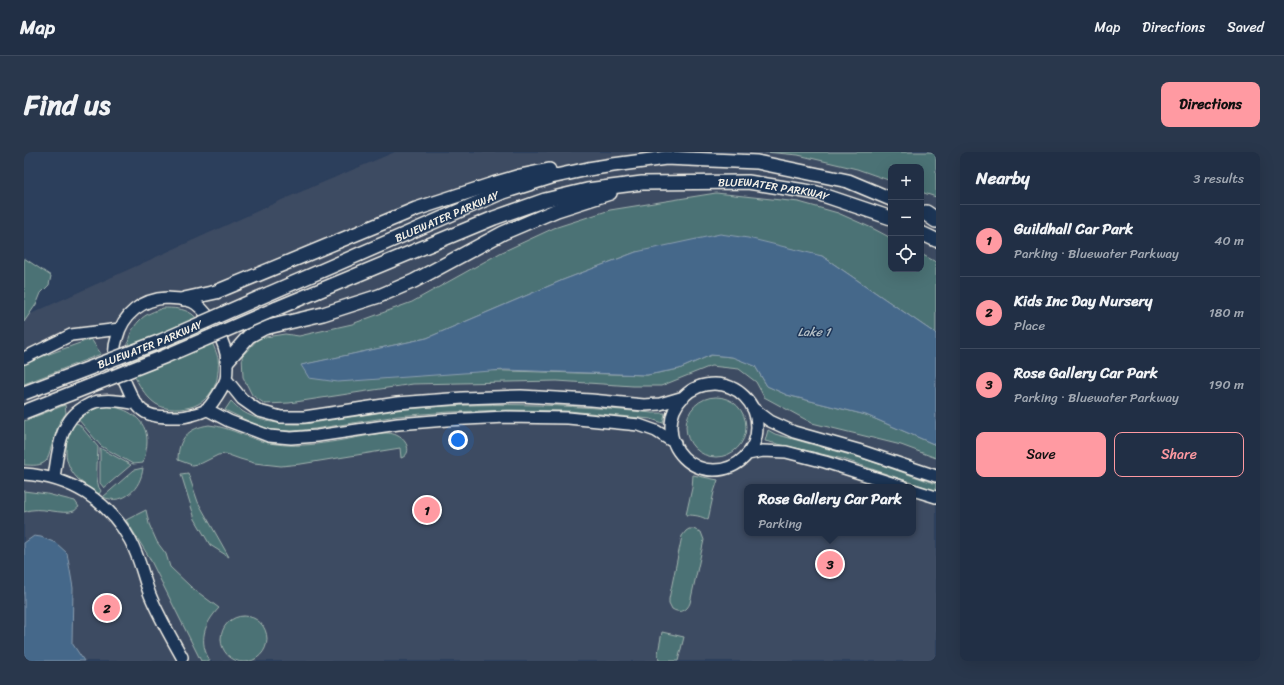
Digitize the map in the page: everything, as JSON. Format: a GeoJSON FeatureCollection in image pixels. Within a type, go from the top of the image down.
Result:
{"type":"FeatureCollection","features":[{"type":"Feature","properties":{"kind":"street","name":"BLUEWATER PARKWAY"},"geometry":{"type":"LineString","coordinates":[[24,393],[161,340],[424,227],[468,206],[515,188],[588,168],[666,158],[757,162],[848,180],[888,198]]}},
{"type":"Feature","properties":{"kind":"street"},"geometry":{"type":"LineString","coordinates":[[184,300],[216,292],[416,209],[520,176],[564,167],[666,158]]}},
{"type":"Feature","properties":{"kind":"street","name":"BLUEWATER PARKWAY"},"geometry":{"type":"LineString","coordinates":[[24,412],[166,356],[494,218],[532,204],[579,192],[642,183],[748,182],[817,193],[888,217]]}},
{"type":"Feature","properties":{"kind":"street"},"geometry":{"type":"LineString","coordinates":[[227,361],[249,336],[264,328],[323,314],[379,296],[414,281],[503,233],[550,213],[642,183]]}},
{"type":"Feature","properties":{"kind":"street"},"geometry":{"type":"LineString","coordinates":[[924,234],[936,240]]}},
{"type":"Feature","properties":{"kind":"street"},"geometry":{"type":"LineString","coordinates":[[160,298],[184,300],[195,303],[208,316],[224,344],[227,361],[226,379],[216,397],[206,410],[181,417],[155,416],[142,410],[131,395],[116,361],[115,347],[120,329],[129,314],[142,304],[160,298]]}},
{"type":"Feature","properties":{"kind":"street"},"geometry":{"type":"LineString","coordinates":[[24,358],[71,335],[120,329]]}},
{"type":"Feature","properties":{"kind":"street"},"geometry":{"type":"LineString","coordinates":[[226,379],[242,399],[259,411],[281,417],[304,417],[397,403],[463,398],[521,396],[644,405],[660,404],[684,397]]}},
{"type":"Feature","properties":{"kind":"street"},"geometry":{"type":"LineString","coordinates":[[754,409],[757,420],[757,432],[754,444],[748,454],[727,468],[712,469],[698,466],[686,459],[675,443],[672,431],[672,419],[676,407],[684,397],[695,388],[708,384],[722,384],[735,389],[746,398],[754,409],[770,421],[794,432],[858,450],[936,476]]}},
{"type":"Feature","properties":{"kind":"street"},"geometry":{"type":"LineString","coordinates":[[54,478],[62,434],[68,421],[78,411],[92,403],[100,401],[112,400],[137,404]]}},
{"type":"Feature","properties":{"kind":"street"},"geometry":{"type":"LineString","coordinates":[[206,410],[229,421],[269,436],[291,438],[317,436],[398,424],[506,417],[568,418],[639,425],[656,431],[675,443]]}},
{"type":"Feature","properties":{"kind":"street"},"geometry":{"type":"LineString","coordinates":[[748,454],[763,452],[786,452],[825,462],[895,484]]}},
{"type":"Feature","properties":{"kind":"street"},"geometry":{"type":"LineString","coordinates":[[24,474],[54,478],[79,488],[98,501],[120,524],[131,541],[140,562],[150,594],[160,618],[182,658]]}},
{"type":"Feature","properties":{"kind":"street"},"geometry":{"type":"LineString","coordinates":[[916,491],[936,497]]}},
{"type":"Feature","properties":{"kind":"shaded area"},"geometry":{"type":"Polygon","coordinates":[[[395,152],[936,152],[936,661],[24,661],[24,317],[284,199],[395,152]]]}},
{"type":"Feature","properties":{"kind":"green space"},"geometry":{"type":"Polygon","coordinates":[[[765,152],[936,152],[936,197],[924,193],[924,164],[888,164],[888,180],[857,169],[798,155],[765,152]]]}},
{"type":"Feature","properties":{"kind":"green space"},"geometry":{"type":"Polygon","coordinates":[[[716,193],[799,202],[838,213],[888,236],[888,272],[924,272],[924,256],[936,262],[936,334],[822,256],[636,252],[563,280],[427,338],[302,365],[647,375],[679,369],[711,355],[733,357],[755,366],[767,386],[787,395],[866,415],[936,445],[936,458],[901,445],[812,423],[764,397],[756,382],[739,369],[711,366],[661,386],[633,386],[557,381],[413,384],[289,403],[265,404],[252,395],[243,377],[242,356],[259,338],[285,334],[299,336],[352,324],[412,302],[500,253],[554,228],[610,210],[716,193]]]}},
{"type":"Feature","properties":{"kind":"green space"},"geometry":{"type":"Polygon","coordinates":[[[24,258],[51,276],[49,285],[41,293],[37,303],[24,322],[24,258]]]}},
{"type":"Feature","properties":{"kind":"green space"},"geometry":{"type":"Polygon","coordinates":[[[163,308],[182,309],[196,317],[208,334],[218,358],[217,379],[214,388],[202,402],[194,406],[180,409],[170,409],[156,404],[140,386],[135,378],[129,361],[128,342],[135,326],[144,316],[163,308]]]}},
{"type":"Feature","properties":{"kind":"green space"},"geometry":{"type":"Polygon","coordinates":[[[91,339],[101,354],[24,384],[24,363],[91,339]]]}},
{"type":"Feature","properties":{"kind":"green space"},"geometry":{"type":"Polygon","coordinates":[[[716,397],[733,402],[741,410],[746,427],[741,444],[733,452],[716,457],[699,452],[691,444],[686,427],[691,410],[699,402],[716,397]]]}},
{"type":"Feature","properties":{"kind":"green space"},"geometry":{"type":"Polygon","coordinates":[[[231,401],[242,411],[259,419],[279,423],[297,424],[397,410],[461,405],[588,407],[665,413],[663,423],[651,419],[569,411],[509,410],[449,412],[397,416],[293,431],[272,430],[254,424],[225,410],[231,401]]]}},
{"type":"Feature","properties":{"kind":"green space"},"geometry":{"type":"Polygon","coordinates":[[[65,405],[66,413],[59,423],[47,460],[39,465],[24,465],[24,421],[65,405]]]}},
{"type":"Feature","properties":{"kind":"green space"},"geometry":{"type":"Polygon","coordinates":[[[108,406],[129,412],[140,421],[144,427],[147,441],[143,463],[133,464],[101,446],[78,419],[92,410],[108,406]]]}},
{"type":"Feature","properties":{"kind":"green space"},"geometry":{"type":"Polygon","coordinates":[[[75,423],[79,424],[98,447],[97,477],[101,491],[99,494],[78,479],[69,466],[66,444],[75,423]]]}},
{"type":"Feature","properties":{"kind":"green space"},"geometry":{"type":"Polygon","coordinates":[[[209,425],[218,426],[267,443],[289,445],[316,444],[390,433],[401,438],[406,444],[408,450],[405,456],[401,458],[400,448],[281,466],[254,463],[226,454],[218,455],[202,463],[192,465],[178,460],[178,453],[182,440],[195,429],[209,425]]]}},
{"type":"Feature","properties":{"kind":"green space"},"geometry":{"type":"Polygon","coordinates":[[[768,430],[775,434],[864,459],[936,484],[936,491],[843,459],[765,441],[768,430]]]}},
{"type":"Feature","properties":{"kind":"green space"},"geometry":{"type":"Polygon","coordinates":[[[100,448],[131,465],[104,488],[100,483],[100,448]]]}},
{"type":"Feature","properties":{"kind":"green space"},"geometry":{"type":"Polygon","coordinates":[[[143,468],[139,482],[130,493],[118,499],[103,497],[134,470],[143,468]]]}},
{"type":"Feature","properties":{"kind":"green space"},"geometry":{"type":"Polygon","coordinates":[[[188,473],[198,502],[229,557],[210,545],[195,519],[181,474],[188,473]]]}},
{"type":"Feature","properties":{"kind":"green space"},"geometry":{"type":"Polygon","coordinates":[[[693,475],[718,480],[708,520],[698,516],[686,515],[692,488],[693,475]]]}},
{"type":"Feature","properties":{"kind":"green space"},"geometry":{"type":"Polygon","coordinates":[[[24,491],[47,494],[75,501],[79,507],[74,511],[69,512],[30,510],[24,512],[24,491]]]}},
{"type":"Feature","properties":{"kind":"green space"},"geometry":{"type":"Polygon","coordinates":[[[146,510],[149,524],[157,542],[166,554],[170,567],[191,587],[219,608],[210,620],[204,633],[204,647],[210,661],[201,661],[149,557],[126,520],[146,510]]]}},
{"type":"Feature","properties":{"kind":"green space"},"geometry":{"type":"Polygon","coordinates":[[[689,529],[701,532],[704,540],[689,606],[683,611],[675,611],[669,603],[669,599],[682,536],[689,529]]]}},
{"type":"Feature","properties":{"kind":"green space"},"geometry":{"type":"Polygon","coordinates":[[[244,616],[257,620],[263,626],[267,639],[263,652],[257,658],[244,662],[231,658],[225,652],[221,639],[225,626],[231,620],[244,616]]]}},
{"type":"Feature","properties":{"kind":"green space"},"geometry":{"type":"Polygon","coordinates":[[[662,632],[684,637],[678,661],[659,661],[658,653],[662,632]]]}},
{"type":"Feature","properties":{"kind":"water","name":"Lake 1"},"geometry":{"type":"Polygon","coordinates":[[[720,234],[748,238],[822,256],[936,334],[936,445],[866,415],[787,395],[767,386],[755,366],[732,357],[711,355],[679,369],[647,375],[505,370],[338,382],[309,378],[301,365],[427,338],[563,280],[636,252],[720,234]]]}},
{"type":"Feature","properties":{"kind":"water"},"geometry":{"type":"Polygon","coordinates":[[[34,536],[56,543],[67,553],[73,588],[72,643],[84,661],[24,661],[24,543],[34,536]]]}},
{"type":"Feature","properties":{"kind":"place","name":"Guildhall Car Park"},"geometry":{"type":"Point","coordinates":[427,510]}},
{"type":"Feature","properties":{"kind":"place","name":"Rose Gallery Car Park"},"geometry":{"type":"Point","coordinates":[830,564]}},
{"type":"Feature","properties":{"kind":"place","name":"Kids Inc Day Nursery"},"geometry":{"type":"Point","coordinates":[107,608]}}]}
